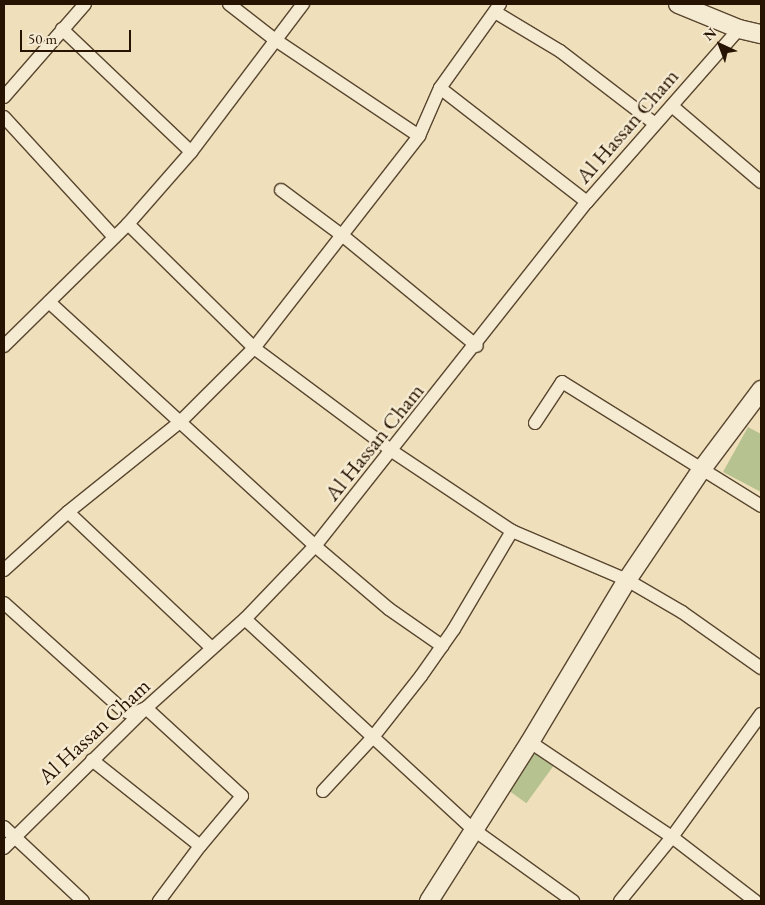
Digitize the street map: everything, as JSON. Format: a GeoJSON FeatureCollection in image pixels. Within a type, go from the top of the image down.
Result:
{"type":"FeatureCollection","features":[{"type":"Feature","properties":{"kind":"street"},"geometry":{"type":"LineString","coordinates":[[4,97],[85,4]]}},
{"type":"Feature","properties":{"kind":"street"},"geometry":{"type":"LineString","coordinates":[[229,4],[274,38],[419,136]]}},
{"type":"Feature","properties":{"kind":"street"},"geometry":{"type":"LineString","coordinates":[[4,346],[128,224],[190,152],[274,38],[303,4]]}},
{"type":"Feature","properties":{"kind":"street"},"geometry":{"type":"LineString","coordinates":[[678,4],[739,29],[761,34]]}},
{"type":"Feature","properties":{"kind":"street"},"geometry":{"type":"LineString","coordinates":[[6,563],[181,421],[254,348],[419,136],[440,88],[497,8],[560,51],[654,123]]}},
{"type":"Feature","properties":{"kind":"street"},"geometry":{"type":"LineString","coordinates":[[62,29],[190,152]]}},
{"type":"Feature","properties":{"kind":"street","name":"Al Hassan Cham"},"geometry":{"type":"LineString","coordinates":[[4,848],[8,831],[92,760],[245,618],[315,546],[477,346],[587,202],[654,123],[672,106],[739,29]]}},
{"type":"Feature","properties":{"kind":"street"},"geometry":{"type":"LineString","coordinates":[[440,88],[587,202]]}},
{"type":"Feature","properties":{"kind":"street"},"geometry":{"type":"LineString","coordinates":[[672,106],[761,182]]}},
{"type":"Feature","properties":{"kind":"street"},"geometry":{"type":"LineString","coordinates":[[4,117],[114,237]]}},
{"type":"Feature","properties":{"kind":"street"},"geometry":{"type":"LineString","coordinates":[[281,190],[343,236],[477,346]]}},
{"type":"Feature","properties":{"kind":"street"},"geometry":{"type":"LineString","coordinates":[[128,224],[254,348],[392,451],[512,531],[627,580],[682,612],[761,668]]}},
{"type":"Feature","properties":{"kind":"street"},"geometry":{"type":"LineString","coordinates":[[50,302],[315,546],[388,608],[442,646]]}},
{"type":"Feature","properties":{"kind":"street"},"geometry":{"type":"LineString","coordinates":[[535,423],[562,382],[761,506]]}},
{"type":"Feature","properties":{"kind":"street"},"geometry":{"type":"LineString","coordinates":[[429,901],[530,742],[627,580],[702,469],[761,390]]}},
{"type":"Feature","properties":{"kind":"street"},"geometry":{"type":"LineString","coordinates":[[68,512],[212,648]]}},
{"type":"Feature","properties":{"kind":"street"},"geometry":{"type":"LineString","coordinates":[[323,791],[373,737],[442,646],[512,531]]}},
{"type":"Feature","properties":{"kind":"street"},"geometry":{"type":"LineString","coordinates":[[4,603],[124,711],[132,714],[146,708],[242,796],[200,846],[160,901]]}},
{"type":"Feature","properties":{"kind":"street"},"geometry":{"type":"LineString","coordinates":[[245,618],[474,830],[573,901]]}},
{"type":"Feature","properties":{"kind":"street"},"geometry":{"type":"LineString","coordinates":[[620,901],[672,837],[761,714]]}},
{"type":"Feature","properties":{"kind":"street"},"geometry":{"type":"LineString","coordinates":[[530,742],[672,837],[756,901]]}},
{"type":"Feature","properties":{"kind":"street"},"geometry":{"type":"LineString","coordinates":[[92,760],[200,846]]}},
{"type":"Feature","properties":{"kind":"street"},"geometry":{"type":"LineString","coordinates":[[8,831],[83,901]]}},
{"type":"Feature","properties":{"kind":"green space"},"geometry":{"type":"Polygon","coordinates":[[[748,427],[761,434],[761,492],[723,472],[748,427]]]}},
{"type":"Feature","properties":{"kind":"green space"},"geometry":{"type":"Polygon","coordinates":[[[534,752],[553,766],[526,803],[507,789],[534,752]]]}}]}
